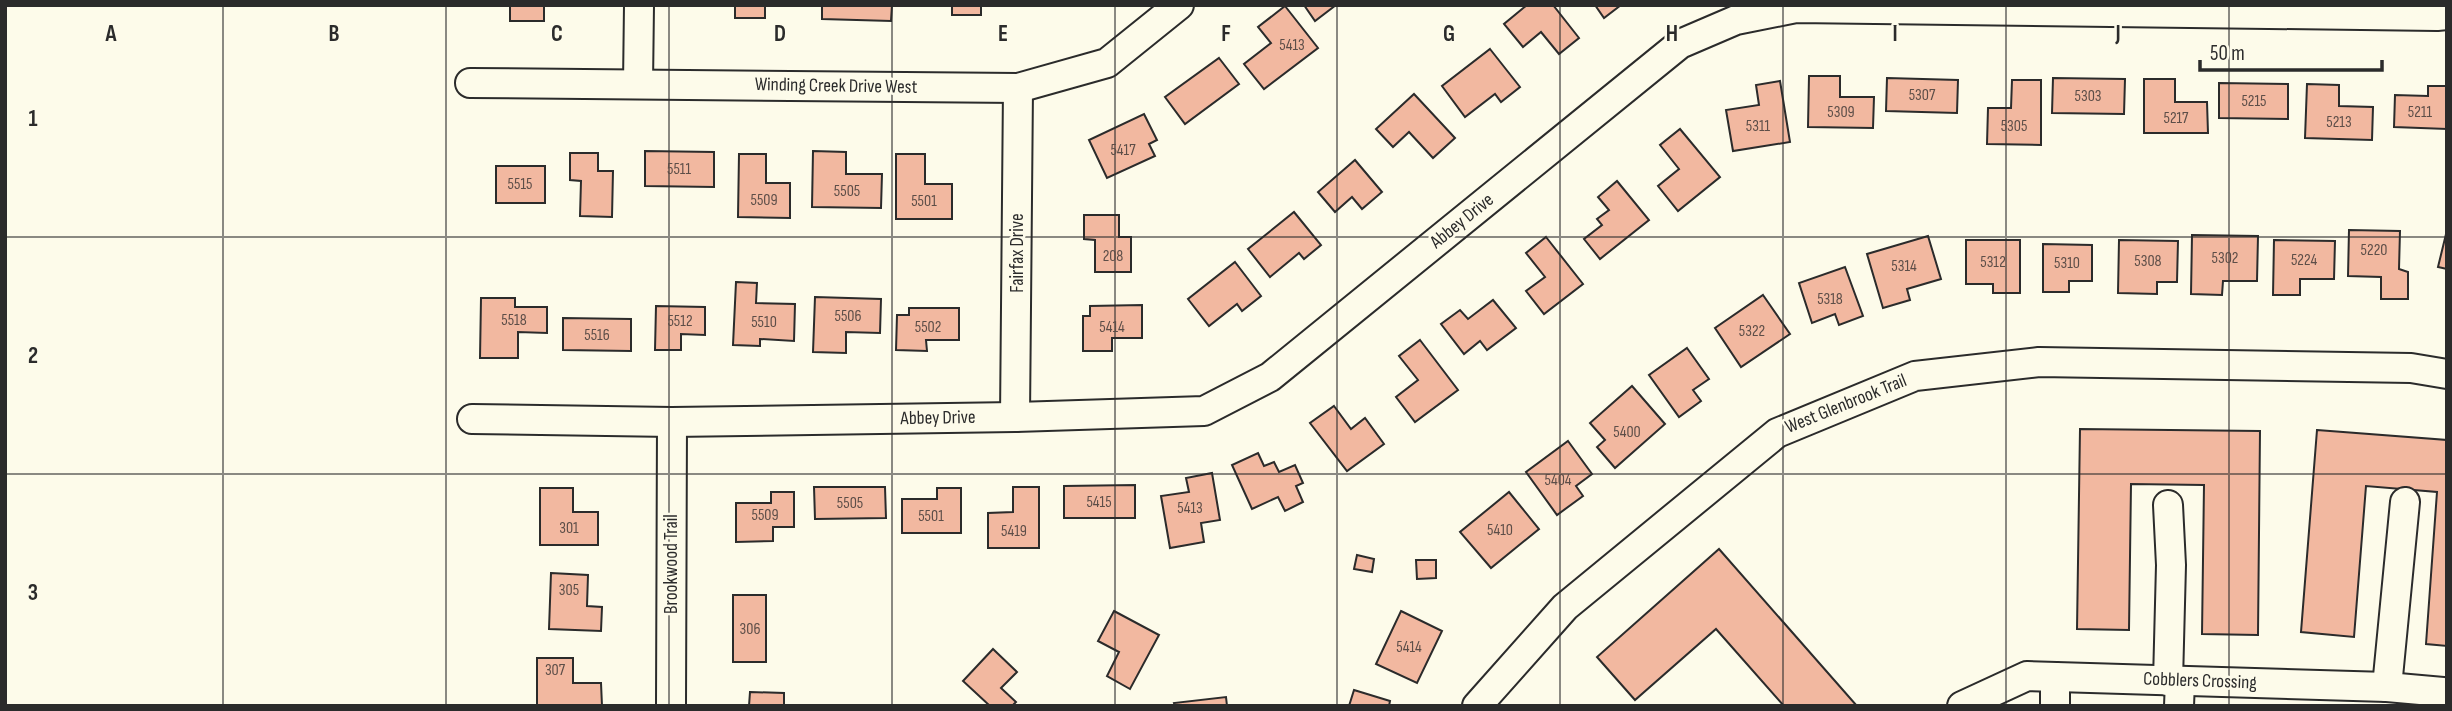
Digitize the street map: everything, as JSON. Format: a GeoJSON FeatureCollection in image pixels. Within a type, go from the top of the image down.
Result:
{"type":"FeatureCollection","features":[{"type":"Feature","properties":{"kind":"street"},"geometry":{"type":"LineString","coordinates":[[638,85],[639,5]]}},
{"type":"Feature","properties":{"kind":"street","name":"Winding Creek Drive West"},"geometry":{"type":"LineString","coordinates":[[470,83],[1018,88],[1107,63],[1179,5]]}},
{"type":"Feature","properties":{"kind":"street","name":"Abbey Drive"},"geometry":{"type":"LineString","coordinates":[[472,419],[672,422],[1204,411],[1270,377],[1680,44],[1736,20],[1796,8],[2447,15]]}},
{"type":"Feature","properties":{"kind":"street","name":"Fairfax Drive"},"geometry":{"type":"LineString","coordinates":[[1015,417],[1018,88]]}},
{"type":"Feature","properties":{"kind":"street","name":"West Glenbrook Trail"},"geometry":{"type":"LineString","coordinates":[[1477,706],[1565,607],[1777,433],[1915,376],[2039,362],[2411,368],[2447,374]]}},
{"type":"Feature","properties":{"kind":"street","name":"Brookwood Trail"},"geometry":{"type":"LineString","coordinates":[[671,706],[672,422]]}},
{"type":"Feature","properties":{"kind":"street"},"geometry":{"type":"LineString","coordinates":[[2387,687],[2405,502]]}},
{"type":"Feature","properties":{"kind":"street"},"geometry":{"type":"LineString","coordinates":[[2168,505],[2176,689]]}},
{"type":"Feature","properties":{"kind":"street","name":"Cobblers Crossing"},"geometry":{"type":"LineString","coordinates":[[1962,706],[2027,676],[2176,689],[2387,687],[2444,695]]}},
{"type":"Feature","properties":{"kind":"street"},"geometry":{"type":"LineString","coordinates":[[2055,677],[2055,706]]}},
{"type":"Feature","properties":{"kind":"building"},"geometry":{"type":"Polygon","coordinates":[[[510,5],[544,5],[544,21],[510,21],[510,5]]]}},
{"type":"Feature","properties":{"kind":"building"},"geometry":{"type":"Polygon","coordinates":[[[735,5],[765,5],[765,18],[735,18],[735,5]]]}},
{"type":"Feature","properties":{"kind":"building"},"geometry":{"type":"Polygon","coordinates":[[[822,5],[892,5],[891,21],[822,19],[822,5]]]}},
{"type":"Feature","properties":{"kind":"building"},"geometry":{"type":"Polygon","coordinates":[[[952,5],[981,5],[981,15],[952,15],[952,5]]]}},
{"type":"Feature","properties":{"kind":"building"},"geometry":{"type":"Polygon","coordinates":[[[1304,5],[1336,5],[1315,21],[1304,5]]]}},
{"type":"Feature","properties":{"kind":"building"},"geometry":{"type":"Polygon","coordinates":[[[1527,5],[1553,5],[1579,38],[1559,54],[1541,32],[1523,47],[1504,24],[1527,5]]]}},
{"type":"Feature","properties":{"kind":"building"},"geometry":{"type":"Polygon","coordinates":[[[1595,5],[1621,5],[1604,18],[1595,5]]]}},
{"type":"Feature","properties":{"kind":"building"},"geometry":{"type":"Polygon","coordinates":[[[1285,6],[1318,48],[1264,89],[1244,64],[1271,43],[1258,27],[1285,6]]]}},
{"type":"Feature","properties":{"kind":"building"},"geometry":{"type":"Polygon","coordinates":[[[1490,49],[1520,87],[1501,102],[1495,94],[1465,117],[1442,86],[1490,49]]]}},
{"type":"Feature","properties":{"kind":"building"},"geometry":{"type":"Polygon","coordinates":[[[1219,58],[1239,84],[1185,124],[1165,97],[1219,58]]]}},
{"type":"Feature","properties":{"kind":"building"},"geometry":{"type":"Polygon","coordinates":[[[1809,76],[1840,76],[1840,97],[1874,97],[1873,128],[1808,127],[1809,76]]]}},
{"type":"Feature","properties":{"kind":"building"},"geometry":{"type":"Polygon","coordinates":[[[1887,78],[1958,80],[1957,113],[1886,111],[1887,78]]]}},
{"type":"Feature","properties":{"kind":"building"},"geometry":{"type":"Polygon","coordinates":[[[2053,78],[2125,79],[2124,114],[2052,113],[2053,78]]]}},
{"type":"Feature","properties":{"kind":"building"},"geometry":{"type":"Polygon","coordinates":[[[2144,79],[2175,79],[2175,102],[2207,102],[2208,133],[2144,133],[2144,79]]]}},
{"type":"Feature","properties":{"kind":"building"},"geometry":{"type":"Polygon","coordinates":[[[2012,80],[2041,80],[2041,145],[1987,144],[1988,108],[2011,108],[2012,80]]]}},
{"type":"Feature","properties":{"kind":"building"},"geometry":{"type":"Polygon","coordinates":[[[1780,81],[1790,142],[1733,151],[1726,110],[1759,105],[1756,85],[1780,81]]]}},
{"type":"Feature","properties":{"kind":"building"},"geometry":{"type":"Polygon","coordinates":[[[2219,83],[2288,84],[2288,119],[2219,118],[2219,83]]]}},
{"type":"Feature","properties":{"kind":"building"},"geometry":{"type":"Polygon","coordinates":[[[2307,84],[2339,85],[2339,106],[2373,107],[2372,140],[2305,138],[2307,84]]]}},
{"type":"Feature","properties":{"kind":"building"},"geometry":{"type":"Polygon","coordinates":[[[2428,86],[2447,86],[2447,129],[2394,127],[2395,95],[2428,96],[2428,86]]]}},
{"type":"Feature","properties":{"kind":"building"},"geometry":{"type":"Polygon","coordinates":[[[1414,94],[1455,138],[1433,158],[1409,132],[1393,147],[1376,129],[1414,94]]]}},
{"type":"Feature","properties":{"kind":"building"},"geometry":{"type":"Polygon","coordinates":[[[1144,114],[1157,140],[1149,144],[1155,156],[1107,178],[1089,140],[1144,114]]]}},
{"type":"Feature","properties":{"kind":"building"},"geometry":{"type":"Polygon","coordinates":[[[1680,129],[1720,177],[1678,211],[1658,186],[1679,169],[1660,145],[1680,129]]]}},
{"type":"Feature","properties":{"kind":"building"},"geometry":{"type":"Polygon","coordinates":[[[645,151],[714,152],[714,187],[645,186],[645,151]]]}},
{"type":"Feature","properties":{"kind":"building"},"geometry":{"type":"Polygon","coordinates":[[[813,151],[846,152],[846,174],[882,174],[881,208],[812,207],[813,151]]]}},
{"type":"Feature","properties":{"kind":"building"},"geometry":{"type":"Polygon","coordinates":[[[570,153],[598,153],[598,171],[613,171],[612,217],[580,216],[581,181],[570,180],[570,153]]]}},
{"type":"Feature","properties":{"kind":"building"},"geometry":{"type":"Polygon","coordinates":[[[739,154],[766,154],[766,183],[790,183],[790,218],[738,217],[739,154]]]}},
{"type":"Feature","properties":{"kind":"building"},"geometry":{"type":"Polygon","coordinates":[[[896,154],[925,154],[925,184],[952,184],[952,219],[896,219],[896,154]]]}},
{"type":"Feature","properties":{"kind":"building"},"geometry":{"type":"Polygon","coordinates":[[[1355,160],[1382,192],[1362,209],[1352,197],[1335,212],[1318,192],[1355,160]]]}},
{"type":"Feature","properties":{"kind":"building"},"geometry":{"type":"Polygon","coordinates":[[[496,166],[545,166],[545,203],[496,203],[496,166]]]}},
{"type":"Feature","properties":{"kind":"building"},"geometry":{"type":"Polygon","coordinates":[[[1617,181],[1649,220],[1600,259],[1584,239],[1602,225],[1597,219],[1609,210],[1598,197],[1617,181]]]}},
{"type":"Feature","properties":{"kind":"building"},"geometry":{"type":"Polygon","coordinates":[[[1294,212],[1321,245],[1304,259],[1299,253],[1270,277],[1248,249],[1294,212]]]}},
{"type":"Feature","properties":{"kind":"building"},"geometry":{"type":"Polygon","coordinates":[[[1084,215],[1119,215],[1119,237],[1131,237],[1131,272],[1095,272],[1095,240],[1084,239],[1084,215]]]}},
{"type":"Feature","properties":{"kind":"building"},"geometry":{"type":"Polygon","coordinates":[[[2349,230],[2400,231],[2399,269],[2408,272],[2408,299],[2381,299],[2381,277],[2348,276],[2349,230]]]}},
{"type":"Feature","properties":{"kind":"building"},"geometry":{"type":"Polygon","coordinates":[[[2447,230],[2447,269],[2438,267],[2447,230]]]}},
{"type":"Feature","properties":{"kind":"building"},"geometry":{"type":"Polygon","coordinates":[[[2192,235],[2258,236],[2257,281],[2223,281],[2222,295],[2191,294],[2192,235]]]}},
{"type":"Feature","properties":{"kind":"building"},"geometry":{"type":"Polygon","coordinates":[[[1928,236],[1941,279],[1907,289],[1910,300],[1883,308],[1867,254],[1928,236]]]}},
{"type":"Feature","properties":{"kind":"building"},"geometry":{"type":"Polygon","coordinates":[[[1546,237],[1583,284],[1544,314],[1526,291],[1545,277],[1526,253],[1546,237]]]}},
{"type":"Feature","properties":{"kind":"building"},"geometry":{"type":"Polygon","coordinates":[[[1966,240],[2020,240],[2020,293],[1993,293],[1993,284],[1966,284],[1966,240]]]}},
{"type":"Feature","properties":{"kind":"building"},"geometry":{"type":"Polygon","coordinates":[[[2119,240],[2178,241],[2177,282],[2157,282],[2157,294],[2118,293],[2119,240]]]}},
{"type":"Feature","properties":{"kind":"building"},"geometry":{"type":"Polygon","coordinates":[[[2274,240],[2335,241],[2334,279],[2300,279],[2300,295],[2273,295],[2274,240]]]}},
{"type":"Feature","properties":{"kind":"building"},"geometry":{"type":"Polygon","coordinates":[[[2043,244],[2092,245],[2092,281],[2069,281],[2069,292],[2043,292],[2043,244]]]}},
{"type":"Feature","properties":{"kind":"building"},"geometry":{"type":"Polygon","coordinates":[[[1235,262],[1261,296],[1242,311],[1237,304],[1209,326],[1188,299],[1235,262]]]}},
{"type":"Feature","properties":{"kind":"building"},"geometry":{"type":"Polygon","coordinates":[[[1845,267],[1863,316],[1839,325],[1835,314],[1812,323],[1799,283],[1845,267]]]}},
{"type":"Feature","properties":{"kind":"building"},"geometry":{"type":"Polygon","coordinates":[[[736,282],[757,283],[756,303],[795,304],[794,341],[760,339],[760,346],[733,345],[736,282]]]}},
{"type":"Feature","properties":{"kind":"building"},"geometry":{"type":"Polygon","coordinates":[[[1763,295],[1790,334],[1741,367],[1715,328],[1763,295]]]}},
{"type":"Feature","properties":{"kind":"building"},"geometry":{"type":"Polygon","coordinates":[[[815,297],[881,299],[880,333],[846,332],[846,353],[813,352],[815,297]]]}},
{"type":"Feature","properties":{"kind":"building"},"geometry":{"type":"Polygon","coordinates":[[[481,298],[515,298],[515,307],[547,307],[547,333],[518,332],[518,358],[480,358],[481,298]]]}},
{"type":"Feature","properties":{"kind":"building"},"geometry":{"type":"Polygon","coordinates":[[[1493,300],[1516,328],[1487,350],[1480,341],[1464,354],[1441,324],[1460,310],[1468,319],[1493,300]]]}},
{"type":"Feature","properties":{"kind":"building"},"geometry":{"type":"Polygon","coordinates":[[[1142,305],[1142,338],[1112,338],[1112,351],[1083,351],[1083,316],[1090,316],[1090,306],[1142,305]]]}},
{"type":"Feature","properties":{"kind":"building"},"geometry":{"type":"Polygon","coordinates":[[[656,306],[705,307],[705,335],[681,334],[681,350],[655,350],[656,306]]]}},
{"type":"Feature","properties":{"kind":"building"},"geometry":{"type":"Polygon","coordinates":[[[909,308],[959,308],[959,340],[926,340],[927,351],[896,350],[897,315],[909,315],[909,308]]]}},
{"type":"Feature","properties":{"kind":"building"},"geometry":{"type":"Polygon","coordinates":[[[563,318],[631,319],[631,351],[563,350],[563,318]]]}},
{"type":"Feature","properties":{"kind":"building"},"geometry":{"type":"Polygon","coordinates":[[[1420,340],[1458,390],[1415,422],[1396,397],[1418,380],[1399,356],[1420,340]]]}},
{"type":"Feature","properties":{"kind":"building"},"geometry":{"type":"Polygon","coordinates":[[[1687,348],[1709,379],[1693,390],[1701,401],[1679,417],[1649,375],[1687,348]]]}},
{"type":"Feature","properties":{"kind":"building"},"geometry":{"type":"Polygon","coordinates":[[[1632,386],[1665,424],[1615,468],[1597,447],[1605,440],[1590,423],[1632,386]]]}},
{"type":"Feature","properties":{"kind":"building"},"geometry":{"type":"Polygon","coordinates":[[[1334,406],[1351,429],[1365,418],[1384,444],[1347,471],[1310,423],[1334,406]]]}},
{"type":"Feature","properties":{"kind":"building"},"geometry":{"type":"Polygon","coordinates":[[[2080,429],[2260,431],[2258,635],[2202,634],[2204,485],[2131,484],[2129,630],[2077,629],[2080,429]]]}},
{"type":"Feature","properties":{"kind":"building"},"geometry":{"type":"Polygon","coordinates":[[[2317,430],[2447,440],[2447,646],[2426,644],[2437,492],[2366,486],[2354,637],[2301,632],[2317,430]]]}},
{"type":"Feature","properties":{"kind":"building"},"geometry":{"type":"Polygon","coordinates":[[[1568,441],[1592,474],[1576,486],[1583,496],[1557,515],[1526,472],[1568,441]]]}},
{"type":"Feature","properties":{"kind":"building"},"geometry":{"type":"Polygon","coordinates":[[[1258,453],[1264,466],[1274,462],[1279,472],[1295,465],[1303,483],[1296,486],[1303,502],[1285,511],[1278,497],[1252,509],[1232,465],[1258,453]]]}},
{"type":"Feature","properties":{"kind":"building"},"geometry":{"type":"Polygon","coordinates":[[[1212,473],[1220,520],[1201,523],[1204,542],[1170,548],[1161,496],[1189,492],[1186,478],[1212,473]]]}},
{"type":"Feature","properties":{"kind":"building"},"geometry":{"type":"Polygon","coordinates":[[[1135,485],[1135,518],[1064,518],[1064,486],[1135,485]]]}},
{"type":"Feature","properties":{"kind":"building"},"geometry":{"type":"Polygon","coordinates":[[[814,487],[885,487],[886,518],[815,519],[814,487]]]}},
{"type":"Feature","properties":{"kind":"building"},"geometry":{"type":"Polygon","coordinates":[[[1013,487],[1039,487],[1039,548],[988,548],[988,513],[1013,512],[1013,487]]]}},
{"type":"Feature","properties":{"kind":"building"},"geometry":{"type":"Polygon","coordinates":[[[540,488],[573,488],[573,512],[598,512],[598,545],[540,545],[540,488]]]}},
{"type":"Feature","properties":{"kind":"building"},"geometry":{"type":"Polygon","coordinates":[[[937,488],[961,488],[961,533],[902,533],[902,499],[937,499],[937,488]]]}},
{"type":"Feature","properties":{"kind":"building"},"geometry":{"type":"Polygon","coordinates":[[[771,492],[794,492],[794,527],[773,527],[773,541],[736,542],[736,503],[771,503],[771,492]]]}},
{"type":"Feature","properties":{"kind":"building"},"geometry":{"type":"Polygon","coordinates":[[[1509,492],[1539,529],[1491,568],[1460,532],[1509,492]]]}},
{"type":"Feature","properties":{"kind":"building"},"geometry":{"type":"Polygon","coordinates":[[[1719,549],[1857,706],[1784,706],[1716,629],[1635,700],[1597,657],[1719,549]]]}},
{"type":"Feature","properties":{"kind":"building"},"geometry":{"type":"Polygon","coordinates":[[[1357,555],[1374,559],[1372,572],[1354,569],[1357,555]]]}},
{"type":"Feature","properties":{"kind":"building"},"geometry":{"type":"Polygon","coordinates":[[[1416,560],[1436,560],[1436,578],[1417,579],[1416,560]]]}},
{"type":"Feature","properties":{"kind":"building"},"geometry":{"type":"Polygon","coordinates":[[[551,573],[588,575],[587,606],[602,607],[601,631],[549,629],[551,573]]]}},
{"type":"Feature","properties":{"kind":"building"},"geometry":{"type":"Polygon","coordinates":[[[733,595],[766,595],[766,662],[733,662],[733,595]]]}},
{"type":"Feature","properties":{"kind":"building"},"geometry":{"type":"Polygon","coordinates":[[[1114,611],[1159,635],[1130,689],[1107,676],[1119,652],[1098,641],[1114,611]]]}},
{"type":"Feature","properties":{"kind":"building"},"geometry":{"type":"Polygon","coordinates":[[[1401,611],[1442,631],[1417,683],[1376,664],[1401,611]]]}},
{"type":"Feature","properties":{"kind":"building"},"geometry":{"type":"Polygon","coordinates":[[[993,649],[1017,672],[1001,688],[1016,702],[1012,706],[990,706],[963,681],[993,649]]]}},
{"type":"Feature","properties":{"kind":"building"},"geometry":{"type":"Polygon","coordinates":[[[537,658],[573,658],[573,683],[601,683],[602,706],[537,706],[537,658]]]}},
{"type":"Feature","properties":{"kind":"building"},"geometry":{"type":"Polygon","coordinates":[[[1354,690],[1390,701],[1389,706],[1349,706],[1354,690]]]}},
{"type":"Feature","properties":{"kind":"building"},"geometry":{"type":"Polygon","coordinates":[[[750,692],[784,693],[784,706],[749,706],[750,692]]]}},
{"type":"Feature","properties":{"kind":"building"},"geometry":{"type":"Polygon","coordinates":[[[1226,697],[1227,706],[1175,706],[1174,703],[1226,697]]]}}]}
